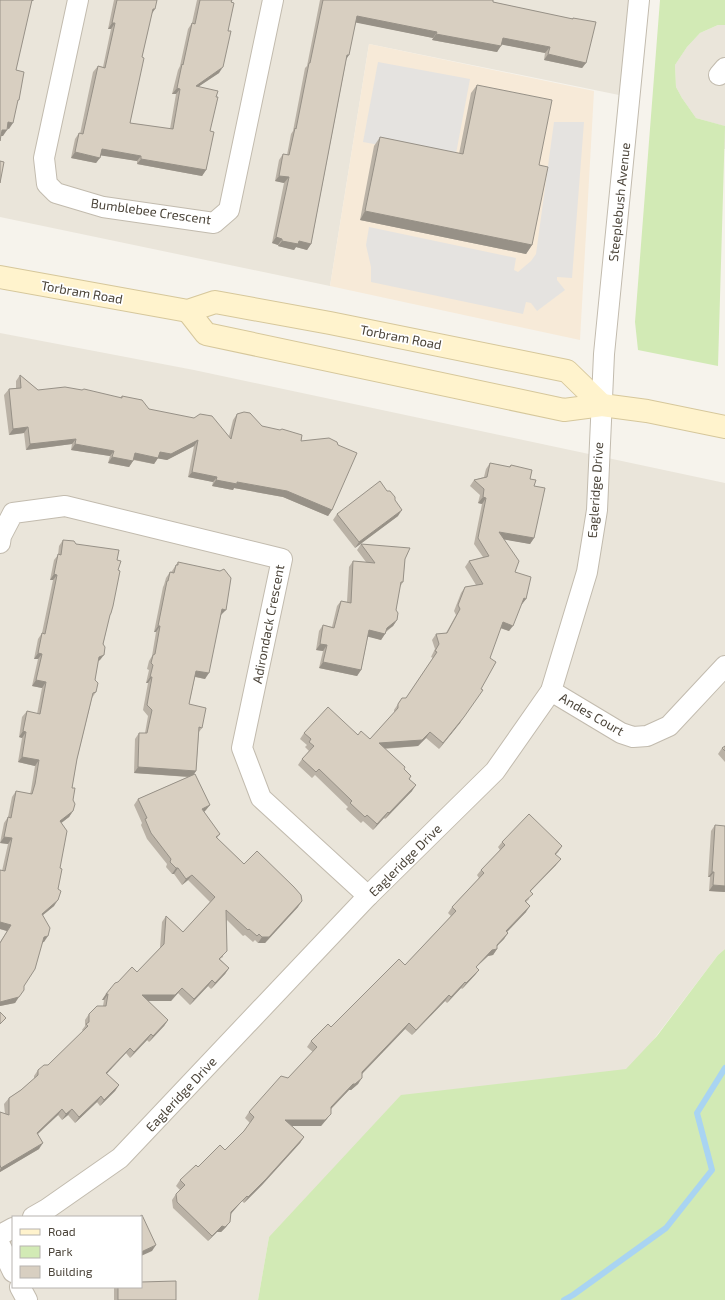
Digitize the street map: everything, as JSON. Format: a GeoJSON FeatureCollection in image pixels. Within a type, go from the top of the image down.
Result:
{"type":"FeatureCollection","features":[{"type":"Feature","properties":{"kind":"main road","name":"Torbram Road"},"geometry":{"type":"LineString","coordinates":[[0,277],[188,311],[215,302],[330,323],[567,371],[602,405]]}},
{"type":"Feature","properties":{"kind":"main road"},"geometry":{"type":"LineString","coordinates":[[188,311],[206,334],[564,410],[602,405],[647,411],[725,428]]}},
{"type":"Feature","properties":{"kind":"street","name":"Bumblebee Crescent"},"geometry":{"type":"LineString","coordinates":[[78,0],[44,158],[47,184],[56,193],[103,207],[214,223],[229,210],[273,0]]}},
{"type":"Feature","properties":{"kind":"street","name":"Steeplebush Avenue"},"geometry":{"type":"LineString","coordinates":[[602,405],[604,354],[639,0]]}},
{"type":"Feature","properties":{"kind":"street","name":"Eagleridge Drive"},"geometry":{"type":"LineString","coordinates":[[35,1216],[120,1158],[368,896],[495,771],[552,691],[587,572],[597,510],[602,405]]}},
{"type":"Feature","properties":{"kind":"street","name":"Adirondack Crescent"},"geometry":{"type":"LineString","coordinates":[[0,543],[1,536],[13,513],[66,506],[282,559],[242,748],[262,798],[368,896]]}},
{"type":"Feature","properties":{"kind":"street","name":"Andes Court"},"geometry":{"type":"LineString","coordinates":[[552,691],[621,733],[632,737],[647,736],[669,726],[725,666]]}},
{"type":"Feature","properties":{"kind":"street"},"geometry":{"type":"LineString","coordinates":[[0,1235],[12,1229]]}},
{"type":"Feature","properties":{"kind":"street"},"geometry":{"type":"LineString","coordinates":[[0,1245],[12,1270]]}},
{"type":"Feature","properties":{"kind":"street"},"geometry":{"type":"LineString","coordinates":[[21,1288],[27,1300]]}},
{"type":"Feature","properties":{"kind":"shaded area"},"geometry":{"type":"Polygon","coordinates":[[[0,0],[639,0],[631,82],[619,95],[369,44],[330,286],[0,217],[0,0]]]}},
{"type":"Feature","properties":{"kind":"shaded area"},"geometry":{"type":"Polygon","coordinates":[[[718,25],[725,25],[725,149],[724,126],[696,118],[676,87],[675,65],[687,47],[700,33],[718,25]]]}},
{"type":"Feature","properties":{"kind":"shaded area"},"geometry":{"type":"Polygon","coordinates":[[[369,44],[594,91],[580,340],[330,286],[369,44]]]}},
{"type":"Feature","properties":{"kind":"shaded area"},"geometry":{"type":"Polygon","coordinates":[[[378,62],[470,79],[455,159],[363,142],[378,62]]]}},
{"type":"Feature","properties":{"kind":"shaded area"},"geometry":{"type":"Polygon","coordinates":[[[554,122],[584,122],[572,278],[557,277],[557,280],[565,290],[537,311],[531,303],[526,302],[523,314],[371,282],[371,267],[366,245],[369,227],[516,258],[514,270],[518,272],[531,261],[536,254],[554,122]]]}},
{"type":"Feature","properties":{"kind":"shaded area"},"geometry":{"type":"Polygon","coordinates":[[[0,333],[194,370],[725,483],[725,949],[718,955],[632,1068],[269,1237],[258,1300],[0,1300],[0,333]]]}},
{"type":"Feature","properties":{"kind":"green space"},"geometry":{"type":"Polygon","coordinates":[[[660,0],[725,0],[725,25],[718,25],[700,33],[687,47],[675,65],[676,87],[696,118],[725,126],[718,366],[638,350],[635,322],[660,0]]]}},
{"type":"Feature","properties":{"kind":"green space"},"geometry":{"type":"Polygon","coordinates":[[[725,949],[725,1300],[258,1300],[269,1237],[401,1095],[626,1069],[657,1036],[718,955],[725,949]]]}},
{"type":"Feature","properties":{"kind":"building"},"geometry":{"type":"Polygon","coordinates":[[[0,0],[32,0],[16,70],[24,72],[19,100],[13,123],[8,122],[7,130],[2,130],[0,141],[0,0]]]}},
{"type":"Feature","properties":{"kind":"building"},"geometry":{"type":"Polygon","coordinates":[[[117,0],[157,0],[155,9],[153,9],[142,57],[144,58],[130,123],[173,129],[180,89],[177,88],[182,64],[183,65],[192,23],[195,24],[200,0],[232,0],[231,2],[234,3],[228,31],[231,31],[223,67],[196,86],[218,91],[210,131],[214,132],[206,170],[141,159],[141,156],[102,149],[100,158],[75,152],[79,133],[83,134],[98,66],[105,68],[115,23],[112,23],[117,0]]]}},
{"type":"Feature","properties":{"kind":"building"},"geometry":{"type":"Polygon","coordinates":[[[323,0],[493,0],[493,2],[573,19],[596,22],[586,63],[548,54],[550,47],[503,38],[501,46],[436,34],[437,32],[357,16],[349,55],[347,55],[311,244],[299,241],[298,244],[282,241],[282,239],[276,237],[289,177],[279,176],[283,154],[289,155],[295,128],[296,129],[323,0]]]}},
{"type":"Feature","properties":{"kind":"building"},"geometry":{"type":"Polygon","coordinates":[[[477,85],[552,100],[539,165],[548,167],[532,245],[365,211],[380,137],[463,154],[477,85]]]}},
{"type":"Feature","properties":{"kind":"building"},"geometry":{"type":"Polygon","coordinates":[[[0,161],[4,162],[0,183],[0,161]]]}},
{"type":"Feature","properties":{"kind":"building"},"geometry":{"type":"Polygon","coordinates":[[[20,375],[38,390],[65,387],[82,390],[84,389],[122,398],[122,396],[142,400],[149,409],[194,418],[200,414],[212,416],[231,439],[237,414],[244,412],[250,413],[262,426],[280,430],[282,429],[302,435],[301,441],[329,438],[337,442],[338,445],[357,453],[332,510],[287,491],[237,482],[237,484],[216,480],[217,477],[192,472],[198,440],[171,454],[160,452],[158,458],[135,453],[133,461],[112,457],[114,451],[75,444],[76,439],[30,444],[28,427],[13,429],[9,389],[21,388],[20,375]]]}},
{"type":"Feature","properties":{"kind":"building"},"geometry":{"type":"Polygon","coordinates":[[[490,463],[510,467],[511,465],[532,470],[530,479],[536,480],[534,486],[545,488],[534,538],[499,532],[519,561],[515,572],[531,577],[526,599],[524,598],[513,626],[503,622],[490,658],[496,662],[481,689],[483,690],[443,743],[430,732],[422,740],[379,743],[405,767],[404,769],[411,776],[409,779],[416,785],[377,824],[367,815],[365,817],[350,803],[352,801],[319,769],[316,772],[302,759],[314,746],[309,742],[311,739],[304,733],[328,707],[358,735],[361,731],[370,739],[398,708],[398,704],[402,698],[406,698],[437,652],[435,651],[439,644],[436,634],[447,633],[460,609],[458,605],[465,587],[483,584],[469,561],[489,556],[478,538],[486,498],[483,497],[484,489],[474,480],[487,477],[490,463]]]}},
{"type":"Feature","properties":{"kind":"building"},"geometry":{"type":"Polygon","coordinates":[[[380,481],[387,491],[390,491],[395,497],[395,500],[402,510],[359,542],[337,514],[380,481]]]}},
{"type":"Feature","properties":{"kind":"building"},"geometry":{"type":"Polygon","coordinates":[[[63,540],[74,541],[76,544],[119,550],[117,560],[121,561],[118,570],[120,571],[103,644],[105,647],[104,655],[99,657],[95,680],[98,683],[96,692],[93,693],[77,759],[72,788],[75,788],[73,800],[75,804],[73,811],[60,821],[67,831],[60,868],[62,869],[58,889],[61,891],[58,900],[42,914],[50,928],[48,936],[44,937],[35,969],[24,986],[24,990],[19,997],[0,1002],[0,943],[11,925],[0,922],[0,870],[5,871],[12,838],[4,837],[8,817],[11,818],[16,791],[32,794],[35,784],[39,760],[22,757],[26,732],[23,731],[27,711],[40,714],[46,682],[36,680],[42,654],[38,653],[42,633],[45,634],[57,575],[54,574],[58,554],[61,555],[63,540]]]}},
{"type":"Feature","properties":{"kind":"building"},"geometry":{"type":"Polygon","coordinates":[[[361,544],[410,548],[405,559],[403,582],[401,582],[396,610],[398,613],[397,620],[387,628],[385,634],[369,630],[361,670],[323,662],[327,645],[320,644],[323,625],[334,628],[341,601],[351,603],[353,561],[375,563],[361,544]]]}},
{"type":"Feature","properties":{"kind":"building"},"geometry":{"type":"Polygon","coordinates":[[[178,562],[220,571],[224,569],[231,578],[226,610],[222,609],[209,673],[196,671],[189,704],[206,708],[202,728],[199,727],[196,771],[138,767],[139,733],[147,733],[152,710],[147,705],[152,677],[150,677],[153,665],[151,663],[153,655],[155,654],[160,626],[158,626],[167,581],[170,572],[174,573],[178,562]]]}},
{"type":"Feature","properties":{"kind":"building"},"geometry":{"type":"Polygon","coordinates":[[[195,774],[210,805],[202,809],[220,834],[216,837],[244,864],[257,851],[294,887],[301,895],[302,901],[269,937],[262,937],[259,934],[257,936],[226,910],[227,951],[219,959],[229,968],[215,983],[212,980],[194,999],[182,988],[175,995],[142,995],[168,1020],[153,1036],[151,1034],[134,1052],[130,1048],[106,1073],[119,1085],[104,1100],[101,1096],[79,1117],[72,1109],[66,1114],[62,1109],[37,1133],[43,1143],[1,1168],[0,1112],[9,1115],[9,1098],[38,1075],[38,1070],[44,1065],[48,1065],[88,1026],[86,1024],[89,1022],[89,1014],[97,1006],[106,1006],[108,994],[106,994],[115,983],[118,982],[132,967],[137,972],[164,944],[166,916],[183,932],[215,897],[192,875],[186,879],[178,868],[170,862],[171,859],[151,833],[145,819],[147,818],[138,799],[195,774]]]}},
{"type":"Feature","properties":{"kind":"building"},"geometry":{"type":"Polygon","coordinates":[[[529,814],[562,846],[555,854],[561,859],[530,891],[533,894],[525,901],[530,906],[506,931],[508,933],[497,945],[497,949],[492,950],[476,967],[479,970],[451,997],[449,995],[416,1030],[409,1023],[362,1072],[362,1078],[353,1084],[331,1107],[331,1114],[325,1120],[285,1120],[304,1137],[266,1179],[231,1212],[230,1222],[225,1227],[222,1226],[212,1236],[177,1202],[176,1194],[185,1185],[180,1180],[196,1165],[198,1167],[220,1145],[225,1150],[244,1131],[254,1117],[249,1112],[281,1076],[288,1078],[317,1047],[311,1041],[328,1024],[331,1027],[399,959],[405,965],[456,911],[452,907],[484,873],[481,870],[505,845],[502,842],[529,814]]]}},
{"type":"Feature","properties":{"kind":"building"},"geometry":{"type":"Polygon","coordinates":[[[715,825],[725,826],[725,886],[713,885],[714,872],[712,872],[715,825]]]}},
{"type":"Feature","properties":{"kind":"building"},"geometry":{"type":"Polygon","coordinates":[[[0,1012],[6,1018],[0,1024],[0,1012]]]}},
{"type":"Feature","properties":{"kind":"building"},"geometry":{"type":"Polygon","coordinates":[[[142,1215],[156,1245],[142,1252],[142,1216],[140,1216],[142,1215]]]}},
{"type":"Feature","properties":{"kind":"building"},"geometry":{"type":"Polygon","coordinates":[[[176,1281],[176,1300],[118,1300],[118,1288],[142,1288],[142,1282],[176,1281]]]}},
{"type":"Feature","properties":{"kind":"waterway"},"geometry":{"type":"LineString","coordinates":[[564,1300],[666,1228],[712,1170],[697,1113],[725,1068]]}}]}
